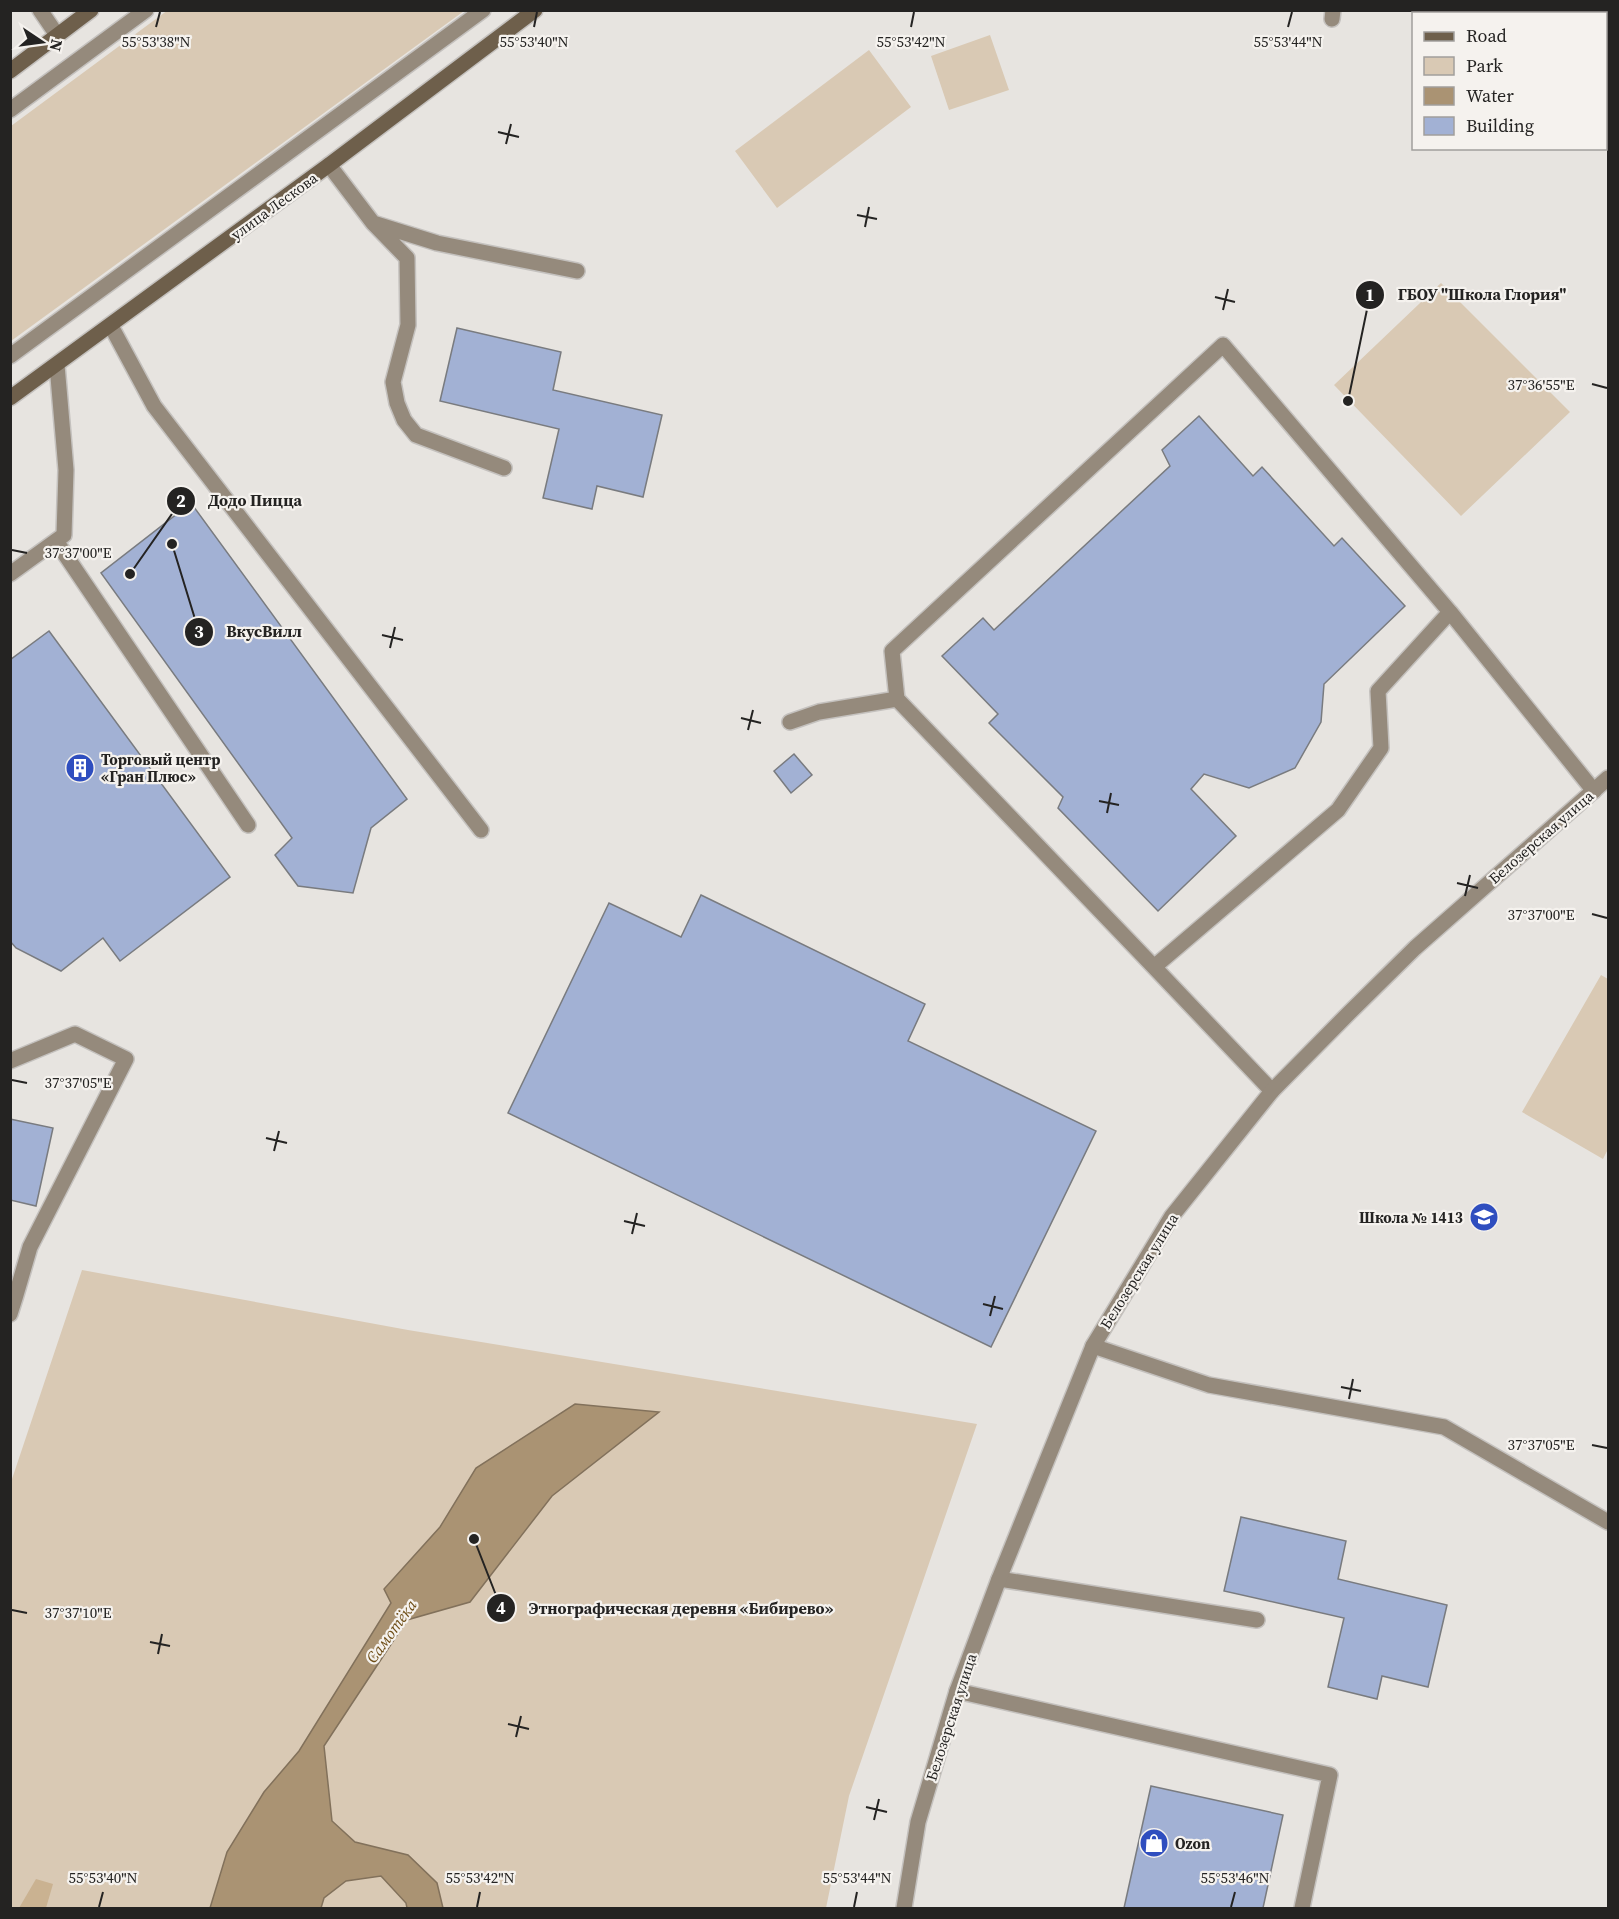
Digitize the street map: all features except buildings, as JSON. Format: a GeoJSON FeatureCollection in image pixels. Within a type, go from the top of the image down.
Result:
{"type":"FeatureCollection","features":[{"type":"Feature","properties":{"kind":"main road"},"geometry":{"type":"LineString","coordinates":[[10,71],[91,10]]}},
{"type":"Feature","properties":{"kind":"main road","name":"улица Лескова"},"geometry":{"type":"LineString","coordinates":[[10,398],[111,326],[536,10]]}},
{"type":"Feature","properties":{"kind":"street"},"geometry":{"type":"LineString","coordinates":[[40,10],[57,35]]}},
{"type":"Feature","properties":{"kind":"street"},"geometry":{"type":"LineString","coordinates":[[10,110],[146,10]]}},
{"type":"Feature","properties":{"kind":"street"},"geometry":{"type":"LineString","coordinates":[[10,356],[483,10]]}},
{"type":"Feature","properties":{"kind":"street"},"geometry":{"type":"LineString","coordinates":[[329,165],[373,223],[406,258],[408,325],[393,382],[397,403],[404,420],[416,435],[504,468]]}},
{"type":"Feature","properties":{"kind":"street"},"geometry":{"type":"LineString","coordinates":[[373,223],[437,243],[577,271]]}},
{"type":"Feature","properties":{"kind":"street"},"geometry":{"type":"LineString","coordinates":[[111,326],[154,406],[481,830]]}},
{"type":"Feature","properties":{"kind":"street"},"geometry":{"type":"LineString","coordinates":[[1272,1091],[897,699],[892,651],[1222,345],[1450,612],[1594,790]]}},
{"type":"Feature","properties":{"kind":"street"},"geometry":{"type":"LineString","coordinates":[[10,574],[64,535],[66,470],[57,365]]}},
{"type":"Feature","properties":{"kind":"street"},"geometry":{"type":"LineString","coordinates":[[56,541],[248,825]]}},
{"type":"Feature","properties":{"kind":"street"},"geometry":{"type":"LineString","coordinates":[[1154,967],[1338,810],[1381,748],[1378,691],[1450,612]]}},
{"type":"Feature","properties":{"kind":"street"},"geometry":{"type":"LineString","coordinates":[[790,722],[819,712],[897,699]]}},
{"type":"Feature","properties":{"kind":"street","name":"Белозерская улица"},"geometry":{"type":"LineString","coordinates":[[904,1908],[918,1822],[957,1691],[999,1579],[1093,1346],[1172,1216],[1272,1091],[1415,948],[1608,778]]}},
{"type":"Feature","properties":{"kind":"street"},"geometry":{"type":"LineString","coordinates":[[10,1061],[75,1034],[126,1059],[30,1247],[13,1295],[10,1314]]}},
{"type":"Feature","properties":{"kind":"street"},"geometry":{"type":"LineString","coordinates":[[1093,1346],[1209,1384],[1444,1427],[1608,1522]]}},
{"type":"Feature","properties":{"kind":"street"},"geometry":{"type":"LineString","coordinates":[[999,1579],[1257,1620]]}},
{"type":"Feature","properties":{"kind":"street"},"geometry":{"type":"LineString","coordinates":[[957,1691],[1330,1775],[1302,1908]]}},
{"type":"Feature","properties":{"kind":"green space"},"geometry":{"type":"Polygon","coordinates":[[[168,10],[464,11],[11,341],[11,126],[168,10]]]}},
{"type":"Feature","properties":{"kind":"green space"},"geometry":{"type":"Polygon","coordinates":[[[990,35],[1009,90],[949,110],[931,56],[990,35]]]}},
{"type":"Feature","properties":{"kind":"green space"},"geometry":{"type":"Polygon","coordinates":[[[869,50],[911,107],[777,208],[735,151],[869,50]]]}},
{"type":"Feature","properties":{"kind":"green space"},"geometry":{"type":"Polygon","coordinates":[[[1441,283],[1570,412],[1461,516],[1334,385],[1441,283]]]}},
{"type":"Feature","properties":{"kind":"green space"},"geometry":{"type":"Polygon","coordinates":[[[1601,975],[1608,979],[1608,1149],[1603,1159],[1522,1112],[1601,975]]]}},
{"type":"Feature","properties":{"kind":"green space"},"geometry":{"type":"Polygon","coordinates":[[[82,1270],[408,1330],[977,1424],[849,1796],[826,1908],[11,1908],[11,1482],[82,1270]]]}},
{"type":"Feature","properties":{"kind":"shaded area"},"geometry":{"type":"Polygon","coordinates":[[[36,1879],[53,1884],[46,1908],[19,1908],[36,1879]]]}},
{"type":"Feature","properties":{"kind":"water","name":"Самотёка"},"geometry":{"type":"Polygon","coordinates":[[[575,1404],[659,1412],[552,1496],[470,1602],[407,1620],[324,1746],[332,1821],[355,1842],[408,1855],[437,1883],[443,1908],[407,1908],[406,1903],[381,1876],[346,1881],[324,1898],[321,1908],[210,1908],[227,1852],[264,1792],[299,1751],[391,1603],[384,1589],[440,1527],[476,1468],[575,1404]]]}},
{"type":"Feature","properties":{"kind":"place","name":"ГБОУ \"Школа Глория\""},"geometry":{"type":"Point","coordinates":[1348,401]}},
{"type":"Feature","properties":{"kind":"place","name":"ВкусВилл"},"geometry":{"type":"Point","coordinates":[172,544]}},
{"type":"Feature","properties":{"kind":"place","name":"Додо Пицца"},"geometry":{"type":"Point","coordinates":[130,574]}},
{"type":"Feature","properties":{"kind":"place","name":"Торговый центр «Гран Плюс»"},"geometry":{"type":"Point","coordinates":[80,768]}},
{"type":"Feature","properties":{"kind":"place","name":"Школа № 1413"},"geometry":{"type":"Point","coordinates":[1484,1217]}},
{"type":"Feature","properties":{"kind":"place","name":"Этнографическая деревня «Бибирево»"},"geometry":{"type":"Point","coordinates":[474,1539]}},
{"type":"Feature","properties":{"kind":"place","name":"Ozon"},"geometry":{"type":"Point","coordinates":[1154,1843]}}]}
